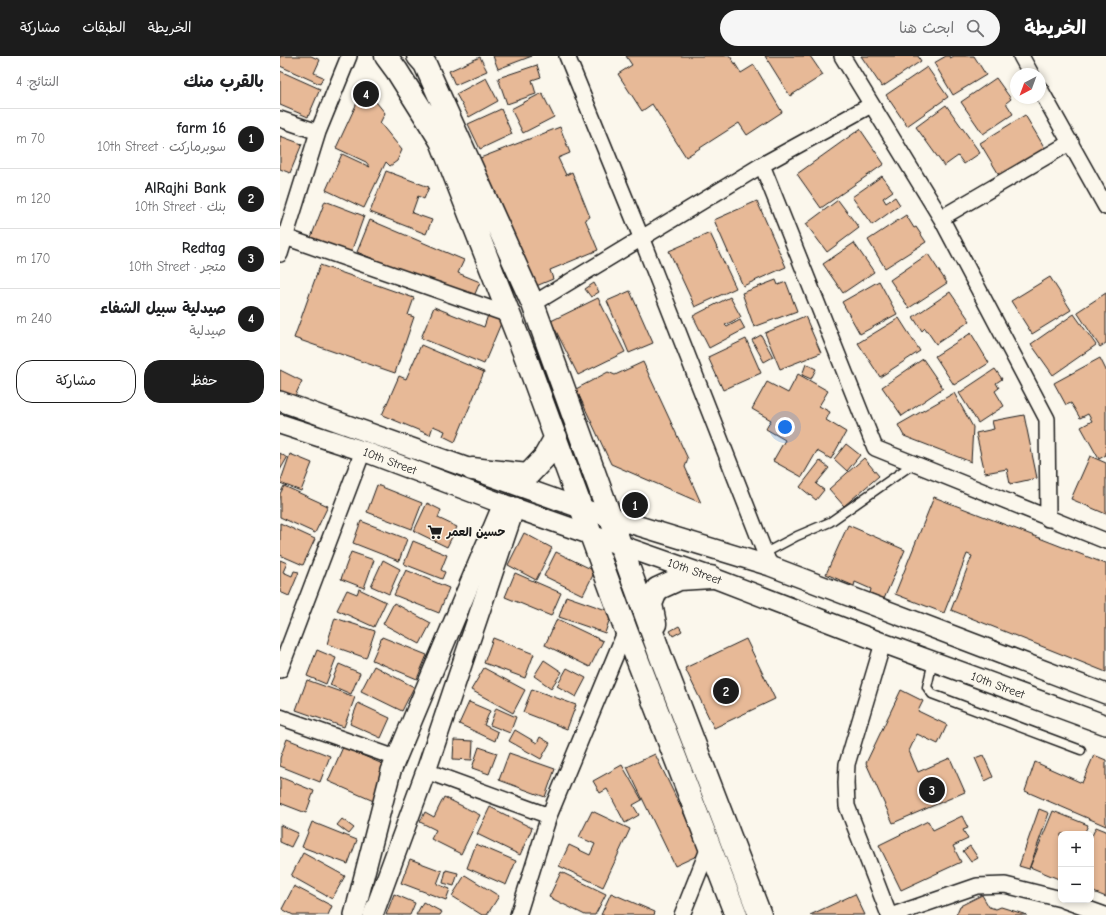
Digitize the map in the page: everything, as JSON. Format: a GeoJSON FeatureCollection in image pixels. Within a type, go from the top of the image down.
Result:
{"type":"FeatureCollection","features":[{"type":"Feature","properties":{"kind":"main road"},"geometry":{"type":"LineString","coordinates":[[386,56],[397,71],[440,141],[556,437],[626,630],[736,915]]}},
{"type":"Feature","properties":{"kind":"main road"},"geometry":{"type":"LineString","coordinates":[[422,59],[533,304],[608,516],[621,546],[661,657],[760,915]]}},
{"type":"Feature","properties":{"kind":"main road"},"geometry":{"type":"LineString","coordinates":[[472,470],[528,476],[544,458],[556,437]]}},
{"type":"Feature","properties":{"kind":"main road"},"geometry":{"type":"LineString","coordinates":[[661,657],[651,604],[657,589],[679,579],[711,577]]}},
{"type":"Feature","properties":{"kind":"street"},"geometry":{"type":"LineString","coordinates":[[280,254],[318,132],[349,56]]}},
{"type":"Feature","properties":{"kind":"street"},"geometry":{"type":"LineString","coordinates":[[567,56],[642,237],[767,559]]}},
{"type":"Feature","properties":{"kind":"street"},"geometry":{"type":"LineString","coordinates":[[842,56],[941,218],[1047,419],[1048,519]]}},
{"type":"Feature","properties":{"kind":"street"},"geometry":{"type":"LineString","coordinates":[[1021,56],[1028,68]]}},
{"type":"Feature","properties":{"kind":"street"},"geometry":{"type":"LineString","coordinates":[[1046,99],[1106,206]]}},
{"type":"Feature","properties":{"kind":"street"},"geometry":{"type":"LineString","coordinates":[[533,304],[762,165],[872,105]]}},
{"type":"Feature","properties":{"kind":"street"},"geometry":{"type":"LineString","coordinates":[[280,119],[318,132]]}},
{"type":"Feature","properties":{"kind":"street"},"geometry":{"type":"LineString","coordinates":[[941,218],[1071,142]]}},
{"type":"Feature","properties":{"kind":"street"},"geometry":{"type":"LineString","coordinates":[[762,165],[875,448],[1048,519],[1106,541]]}},
{"type":"Feature","properties":{"kind":"street"},"geometry":{"type":"LineString","coordinates":[[285,237],[509,315]]}},
{"type":"Feature","properties":{"kind":"street","name":"10th Street"},"geometry":{"type":"LineString","coordinates":[[280,401],[583,509],[767,559],[1106,694]]}},
{"type":"Feature","properties":{"kind":"street","name":"10th Street"},"geometry":{"type":"LineString","coordinates":[[280,424],[363,451],[509,506],[711,577],[883,643],[1106,725]]}},
{"type":"Feature","properties":{"kind":"street"},"geometry":{"type":"LineString","coordinates":[[280,670],[363,451]]}},
{"type":"Feature","properties":{"kind":"street"},"geometry":{"type":"LineString","coordinates":[[354,915],[396,758],[509,506]]}},
{"type":"Feature","properties":{"kind":"street"},"geometry":{"type":"LineString","coordinates":[[373,915],[426,771],[509,506]]}},
{"type":"Feature","properties":{"kind":"street"},"geometry":{"type":"LineString","coordinates":[[518,915],[550,816],[626,630]]}},
{"type":"Feature","properties":{"kind":"street"},"geometry":{"type":"LineString","coordinates":[[883,643],[847,764],[846,783],[847,806],[889,915]]}},
{"type":"Feature","properties":{"kind":"street"},"geometry":{"type":"LineString","coordinates":[[280,717],[396,758]]}},
{"type":"Feature","properties":{"kind":"street"},"geometry":{"type":"LineString","coordinates":[[426,771],[550,816]]}},
{"type":"Feature","properties":{"kind":"street"},"geometry":{"type":"LineString","coordinates":[[682,915],[709,847]]}},
{"type":"Feature","properties":{"kind":"street"},"geometry":{"type":"LineString","coordinates":[[893,915],[977,886],[1005,885],[1058,899]]}},
{"type":"Feature","properties":{"kind":"street"},"geometry":{"type":"LineString","coordinates":[[1066,903],[1076,910],[1105,915]]}},
{"type":"Feature","properties":{"kind":"lane"},"geometry":{"type":"LineString","coordinates":[[767,559],[797,536],[830,522],[913,464]]}},
{"type":"Feature","properties":{"kind":"lane"},"geometry":{"type":"LineString","coordinates":[[933,661],[927,687],[932,694],[1081,750]]}},
{"type":"Feature","properties":{"kind":"building"},"geometry":{"type":"Polygon","coordinates":[[[280,56],[311,56],[320,60],[314,73],[323,77],[320,84],[280,66],[280,56]]]}},
{"type":"Feature","properties":{"kind":"building"},"geometry":{"type":"Polygon","coordinates":[[[493,56],[532,56],[498,69],[493,56]]]}},
{"type":"Feature","properties":{"kind":"building"},"geometry":{"type":"Polygon","coordinates":[[[626,56],[730,56],[741,73],[754,65],[782,112],[747,135],[739,123],[686,157],[652,104],[642,111],[618,74],[632,65],[626,56]]]}},
{"type":"Feature","properties":{"kind":"building"},"geometry":{"type":"Polygon","coordinates":[[[765,56],[810,56],[823,75],[790,96],[765,56]]]}},
{"type":"Feature","properties":{"kind":"building"},"geometry":{"type":"Polygon","coordinates":[[[861,56],[918,56],[921,61],[882,87],[861,56]]]}},
{"type":"Feature","properties":{"kind":"building"},"geometry":{"type":"Polygon","coordinates":[[[946,56],[949,56],[950,58],[954,56],[974,56],[986,75],[953,95],[934,63],[946,56]]]}},
{"type":"Feature","properties":{"kind":"building"},"geometry":{"type":"Polygon","coordinates":[[[480,57],[487,71],[455,85],[449,71],[480,57]]]}},
{"type":"Feature","properties":{"kind":"building"},"geometry":{"type":"Polygon","coordinates":[[[537,65],[541,77],[532,80],[536,94],[507,104],[498,78],[537,65]]]}},
{"type":"Feature","properties":{"kind":"building"},"geometry":{"type":"Polygon","coordinates":[[[927,67],[948,97],[907,126],[886,95],[927,67]]]}},
{"type":"Feature","properties":{"kind":"building"},"geometry":{"type":"Polygon","coordinates":[[[280,71],[320,89],[308,117],[280,105],[280,71]]]}},
{"type":"Feature","properties":{"kind":"building"},"geometry":{"type":"Polygon","coordinates":[[[486,78],[498,101],[469,117],[456,94],[486,78]]]}},
{"type":"Feature","properties":{"kind":"building"},"geometry":{"type":"Polygon","coordinates":[[[996,78],[1010,98],[1010,100],[1006,103],[1013,114],[983,134],[961,102],[996,78]]]}},
{"type":"Feature","properties":{"kind":"building"},"geometry":{"type":"Polygon","coordinates":[[[362,92],[372,97],[385,113],[380,123],[402,150],[397,161],[390,166],[386,162],[364,208],[326,190],[342,154],[370,167],[366,162],[336,148],[362,92]]]}},
{"type":"Feature","properties":{"kind":"building"},"geometry":{"type":"Polygon","coordinates":[[[542,93],[554,117],[523,133],[511,109],[542,93]]]}},
{"type":"Feature","properties":{"kind":"building"},"geometry":{"type":"Polygon","coordinates":[[[946,105],[980,153],[964,164],[958,156],[944,166],[916,127],[946,105]]]}},
{"type":"Feature","properties":{"kind":"building"},"geometry":{"type":"Polygon","coordinates":[[[501,109],[512,134],[480,149],[468,124],[501,109]]]}},
{"type":"Feature","properties":{"kind":"building"},"geometry":{"type":"Polygon","coordinates":[[[1025,115],[1046,150],[1001,178],[980,143],[1025,115]]]}},
{"type":"Feature","properties":{"kind":"building"},"geometry":{"type":"Polygon","coordinates":[[[560,127],[570,153],[558,158],[566,175],[572,172],[590,217],[585,219],[598,250],[550,270],[553,279],[529,289],[475,160],[560,127]]]}},
{"type":"Feature","properties":{"kind":"building"},"geometry":{"type":"Polygon","coordinates":[[[860,129],[884,164],[821,208],[797,174],[860,129]]]}},
{"type":"Feature","properties":{"kind":"building"},"geometry":{"type":"Polygon","coordinates":[[[280,136],[302,144],[290,173],[280,169],[280,136]]]}},
{"type":"Feature","properties":{"kind":"building"},"geometry":{"type":"Polygon","coordinates":[[[386,171],[429,187],[424,199],[418,196],[412,213],[432,220],[426,234],[370,212],[386,171]]]}},
{"type":"Feature","properties":{"kind":"building"},"geometry":{"type":"Polygon","coordinates":[[[882,176],[893,191],[883,198],[886,203],[895,197],[900,205],[872,225],[852,197],[882,176]]]}},
{"type":"Feature","properties":{"kind":"building"},"geometry":{"type":"Polygon","coordinates":[[[838,200],[859,228],[827,252],[806,224],[838,200]]]}},
{"type":"Feature","properties":{"kind":"building"},"geometry":{"type":"Polygon","coordinates":[[[325,201],[364,216],[350,255],[310,240],[325,201]]]}},
{"type":"Feature","properties":{"kind":"building"},"geometry":{"type":"Polygon","coordinates":[[[757,201],[786,267],[743,286],[714,220],[757,201]]]}},
{"type":"Feature","properties":{"kind":"building"},"geometry":{"type":"Polygon","coordinates":[[[906,215],[914,228],[916,227],[926,242],[885,268],[868,240],[906,215]]]}},
{"type":"Feature","properties":{"kind":"building"},"geometry":{"type":"Polygon","coordinates":[[[370,220],[464,260],[458,273],[480,282],[472,301],[357,252],[370,220]]]}},
{"type":"Feature","properties":{"kind":"building"},"geometry":{"type":"Polygon","coordinates":[[[710,233],[736,288],[695,307],[669,251],[710,233]]]}},
{"type":"Feature","properties":{"kind":"building"},"geometry":{"type":"Polygon","coordinates":[[[854,243],[874,272],[843,293],[823,264],[854,243]]]}},
{"type":"Feature","properties":{"kind":"building"},"geometry":{"type":"Polygon","coordinates":[[[928,254],[947,283],[909,308],[890,280],[928,254]]]}},
{"type":"Feature","properties":{"kind":"building"},"geometry":{"type":"Polygon","coordinates":[[[320,265],[414,298],[408,315],[414,317],[395,373],[294,338],[320,265]]]}},
{"type":"Feature","properties":{"kind":"building"},"geometry":{"type":"Polygon","coordinates":[[[1050,277],[1071,310],[1032,334],[1011,301],[1050,277]]]}},
{"type":"Feature","properties":{"kind":"building"},"geometry":{"type":"Polygon","coordinates":[[[776,280],[778,285],[786,282],[797,311],[754,327],[742,293],[776,280]]]}},
{"type":"Feature","properties":{"kind":"building"},"geometry":{"type":"Polygon","coordinates":[[[879,281],[897,314],[860,334],[842,302],[879,281]]]}},
{"type":"Feature","properties":{"kind":"building"},"geometry":{"type":"Polygon","coordinates":[[[594,283],[599,292],[591,297],[585,289],[594,283]]]}},
{"type":"Feature","properties":{"kind":"building"},"geometry":{"type":"Polygon","coordinates":[[[630,291],[653,343],[629,353],[607,301],[630,291]]]}},
{"type":"Feature","properties":{"kind":"building"},"geometry":{"type":"Polygon","coordinates":[[[950,292],[970,321],[936,344],[925,328],[922,331],[913,317],[950,292]]]}},
{"type":"Feature","properties":{"kind":"building"},"geometry":{"type":"Polygon","coordinates":[[[1106,293],[1106,343],[1100,347],[1077,312],[1106,293]]]}},
{"type":"Feature","properties":{"kind":"building"},"geometry":{"type":"Polygon","coordinates":[[[730,297],[741,317],[725,325],[727,327],[740,320],[745,329],[709,348],[693,316],[730,297]]]}},
{"type":"Feature","properties":{"kind":"building"},"geometry":{"type":"Polygon","coordinates":[[[598,298],[625,352],[578,375],[551,321],[598,298]]]}},
{"type":"Feature","properties":{"kind":"building"},"geometry":{"type":"Polygon","coordinates":[[[434,307],[484,327],[488,315],[502,321],[484,364],[421,338],[434,307]]]}},
{"type":"Feature","properties":{"kind":"building"},"geometry":{"type":"Polygon","coordinates":[[[1074,314],[1096,345],[1053,375],[1031,344],[1074,314]]]}},
{"type":"Feature","properties":{"kind":"building"},"geometry":{"type":"Polygon","coordinates":[[[805,316],[821,353],[780,369],[765,333],[805,316]]]}},
{"type":"Feature","properties":{"kind":"building"},"geometry":{"type":"Polygon","coordinates":[[[899,318],[920,351],[880,377],[858,343],[899,318]]]}},
{"type":"Feature","properties":{"kind":"building"},"geometry":{"type":"Polygon","coordinates":[[[971,333],[989,363],[954,385],[935,356],[971,333]]]}},
{"type":"Feature","properties":{"kind":"building"},"geometry":{"type":"Polygon","coordinates":[[[761,335],[773,357],[764,362],[752,340],[761,335]]]}},
{"type":"Feature","properties":{"kind":"building"},"geometry":{"type":"Polygon","coordinates":[[[746,339],[761,373],[723,390],[708,357],[746,339]]]}},
{"type":"Feature","properties":{"kind":"building"},"geometry":{"type":"Polygon","coordinates":[[[421,345],[484,372],[455,442],[443,436],[445,431],[433,426],[430,435],[382,415],[399,376],[406,379],[421,345]]]}},
{"type":"Feature","properties":{"kind":"building"},"geometry":{"type":"Polygon","coordinates":[[[1100,358],[1106,370],[1106,455],[1099,459],[1081,427],[1092,421],[1088,414],[1080,418],[1071,403],[1066,405],[1054,383],[1100,358]]]}},
{"type":"Feature","properties":{"kind":"building"},"geometry":{"type":"Polygon","coordinates":[[[923,359],[943,388],[902,416],[882,387],[923,359]]]}},
{"type":"Feature","properties":{"kind":"building"},"geometry":{"type":"Polygon","coordinates":[[[643,362],[688,459],[685,467],[701,503],[611,464],[576,389],[608,372],[615,375],[643,362]]]}},
{"type":"Feature","properties":{"kind":"building"},"geometry":{"type":"Polygon","coordinates":[[[806,364],[816,369],[811,379],[802,375],[806,364]]]}},
{"type":"Feature","properties":{"kind":"building"},"geometry":{"type":"Polygon","coordinates":[[[995,369],[1002,379],[996,383],[999,388],[995,391],[1004,406],[978,423],[959,393],[995,369]]]}},
{"type":"Feature","properties":{"kind":"building"},"geometry":{"type":"Polygon","coordinates":[[[280,370],[302,381],[294,398],[280,391],[280,370]]]}},
{"type":"Feature","properties":{"kind":"building"},"geometry":{"type":"Polygon","coordinates":[[[798,374],[828,391],[819,406],[830,412],[826,420],[846,432],[831,459],[817,451],[802,477],[773,461],[785,440],[766,429],[771,420],[752,409],[767,382],[788,393],[798,374]]]}},
{"type":"Feature","properties":{"kind":"building"},"geometry":{"type":"Polygon","coordinates":[[[954,393],[973,427],[971,462],[904,436],[898,425],[954,393]]]}},
{"type":"Feature","properties":{"kind":"building"},"geometry":{"type":"Polygon","coordinates":[[[1024,415],[1037,478],[1010,484],[1007,469],[985,473],[976,433],[994,429],[992,421],[1024,415]]]}},
{"type":"Feature","properties":{"kind":"building"},"geometry":{"type":"Polygon","coordinates":[[[846,444],[860,455],[847,471],[834,459],[846,444]]]}},
{"type":"Feature","properties":{"kind":"building"},"geometry":{"type":"Polygon","coordinates":[[[280,453],[287,458],[280,470],[280,453]]]}},
{"type":"Feature","properties":{"kind":"building"},"geometry":{"type":"Polygon","coordinates":[[[290,454],[312,463],[301,491],[280,483],[290,454]]]}},
{"type":"Feature","properties":{"kind":"building"},"geometry":{"type":"Polygon","coordinates":[[[1090,456],[1106,463],[1106,514],[1071,499],[1090,456]]]}},
{"type":"Feature","properties":{"kind":"building"},"geometry":{"type":"Polygon","coordinates":[[[864,458],[879,476],[844,506],[829,489],[864,458]]]}},
{"type":"Feature","properties":{"kind":"building"},"geometry":{"type":"Polygon","coordinates":[[[820,461],[829,468],[816,484],[824,490],[816,500],[800,487],[820,461]]]}},
{"type":"Feature","properties":{"kind":"building"},"geometry":{"type":"Polygon","coordinates":[[[377,485],[422,503],[412,529],[367,512],[377,485]]]}},
{"type":"Feature","properties":{"kind":"building"},"geometry":{"type":"Polygon","coordinates":[[[284,486],[328,506],[315,533],[280,517],[280,494],[284,486]]]}},
{"type":"Feature","properties":{"kind":"building"},"geometry":{"type":"Polygon","coordinates":[[[934,497],[1106,564],[1106,672],[951,610],[972,556],[967,554],[944,613],[895,594],[934,497]]]}},
{"type":"Feature","properties":{"kind":"building"},"geometry":{"type":"Polygon","coordinates":[[[427,503],[441,510],[438,518],[457,527],[447,547],[414,531],[427,503]]]}},
{"type":"Feature","properties":{"kind":"building"},"geometry":{"type":"Polygon","coordinates":[[[361,521],[407,539],[399,561],[353,543],[361,521]]]}},
{"type":"Feature","properties":{"kind":"building"},"geometry":{"type":"Polygon","coordinates":[[[280,523],[315,539],[303,565],[280,555],[280,523]]]}},
{"type":"Feature","properties":{"kind":"building"},"geometry":{"type":"Polygon","coordinates":[[[848,525],[905,550],[884,599],[870,593],[871,589],[855,582],[854,586],[826,574],[848,525]]]}},
{"type":"Feature","properties":{"kind":"building"},"geometry":{"type":"Polygon","coordinates":[[[524,533],[552,548],[536,580],[508,565],[524,533]]]}},
{"type":"Feature","properties":{"kind":"building"},"geometry":{"type":"Polygon","coordinates":[[[413,541],[447,555],[441,570],[445,572],[442,579],[404,564],[413,541]]]}},
{"type":"Feature","properties":{"kind":"building"},"geometry":{"type":"Polygon","coordinates":[[[351,552],[374,560],[364,588],[341,579],[351,552]]]}},
{"type":"Feature","properties":{"kind":"building"},"geometry":{"type":"Polygon","coordinates":[[[556,552],[595,571],[583,595],[544,576],[556,552]]]}},
{"type":"Feature","properties":{"kind":"building"},"geometry":{"type":"Polygon","coordinates":[[[280,560],[287,563],[283,572],[292,576],[294,571],[299,572],[289,596],[280,592],[280,560]]]}},
{"type":"Feature","properties":{"kind":"building"},"geometry":{"type":"Polygon","coordinates":[[[383,560],[400,569],[389,594],[371,586],[383,560]]]}},
{"type":"Feature","properties":{"kind":"building"},"geometry":{"type":"Polygon","coordinates":[[[406,570],[449,588],[439,613],[394,595],[406,570]]]}},
{"type":"Feature","properties":{"kind":"building"},"geometry":{"type":"Polygon","coordinates":[[[515,573],[561,593],[551,616],[505,597],[515,573]]]}},
{"type":"Feature","properties":{"kind":"building"},"geometry":{"type":"Polygon","coordinates":[[[359,589],[386,602],[374,627],[337,610],[347,590],[357,594],[359,589]]]}},
{"type":"Feature","properties":{"kind":"building"},"geometry":{"type":"Polygon","coordinates":[[[566,596],[612,612],[605,633],[559,617],[566,596]]]}},
{"type":"Feature","properties":{"kind":"building"},"geometry":{"type":"Polygon","coordinates":[[[394,603],[431,623],[420,644],[383,624],[394,603]]]}},
{"type":"Feature","properties":{"kind":"building"},"geometry":{"type":"Polygon","coordinates":[[[335,618],[375,631],[366,658],[327,644],[335,618]]]}},
{"type":"Feature","properties":{"kind":"building"},"geometry":{"type":"Polygon","coordinates":[[[557,619],[603,641],[590,667],[545,645],[557,619]]]}},
{"type":"Feature","properties":{"kind":"building"},"geometry":{"type":"Polygon","coordinates":[[[679,626],[682,631],[673,636],[670,631],[679,626]]]}},
{"type":"Feature","properties":{"kind":"building"},"geometry":{"type":"Polygon","coordinates":[[[382,637],[427,655],[417,679],[372,660],[382,637]]]}},
{"type":"Feature","properties":{"kind":"building"},"geometry":{"type":"Polygon","coordinates":[[[493,638],[534,654],[525,678],[484,663],[493,638]]]}},
{"type":"Feature","properties":{"kind":"building"},"geometry":{"type":"Polygon","coordinates":[[[746,639],[775,699],[714,728],[685,668],[746,639]]]}},
{"type":"Feature","properties":{"kind":"building"},"geometry":{"type":"Polygon","coordinates":[[[317,650],[336,658],[326,684],[307,676],[317,650]]]}},
{"type":"Feature","properties":{"kind":"building"},"geometry":{"type":"Polygon","coordinates":[[[544,660],[562,672],[551,688],[534,676],[544,660]]]}},
{"type":"Feature","properties":{"kind":"building"},"geometry":{"type":"Polygon","coordinates":[[[339,664],[360,673],[351,694],[330,685],[339,664]]]}},
{"type":"Feature","properties":{"kind":"building"},"geometry":{"type":"Polygon","coordinates":[[[374,666],[414,687],[402,711],[361,691],[374,666]]]}},
{"type":"Feature","properties":{"kind":"building"},"geometry":{"type":"Polygon","coordinates":[[[484,668],[525,690],[513,713],[471,690],[484,668]]]}},
{"type":"Feature","properties":{"kind":"building"},"geometry":{"type":"Polygon","coordinates":[[[567,668],[586,678],[576,697],[557,686],[567,668]]]}},
{"type":"Feature","properties":{"kind":"building"},"geometry":{"type":"Polygon","coordinates":[[[307,680],[355,697],[344,727],[296,710],[307,680]]]}},
{"type":"Feature","properties":{"kind":"building"},"geometry":{"type":"Polygon","coordinates":[[[532,689],[576,705],[567,729],[523,712],[532,689]]]}},
{"type":"Feature","properties":{"kind":"building"},"geometry":{"type":"Polygon","coordinates":[[[901,690],[923,701],[918,711],[947,725],[938,744],[917,734],[909,751],[918,772],[950,758],[965,792],[893,823],[866,763],[901,690]]]}},
{"type":"Feature","properties":{"kind":"building"},"geometry":{"type":"Polygon","coordinates":[[[469,702],[490,711],[484,725],[498,732],[495,741],[459,724],[469,702]]]}},
{"type":"Feature","properties":{"kind":"building"},"geometry":{"type":"Polygon","coordinates":[[[358,703],[390,718],[381,738],[350,724],[358,703]]]}},
{"type":"Feature","properties":{"kind":"building"},"geometry":{"type":"Polygon","coordinates":[[[496,708],[516,717],[510,733],[490,725],[496,708]]]}},
{"type":"Feature","properties":{"kind":"building"},"geometry":{"type":"Polygon","coordinates":[[[515,730],[537,743],[540,737],[550,743],[541,759],[509,741],[515,730]]]}},
{"type":"Feature","properties":{"kind":"building"},"geometry":{"type":"Polygon","coordinates":[[[287,739],[330,756],[320,782],[280,766],[280,758],[287,739]]]}},
{"type":"Feature","properties":{"kind":"building"},"geometry":{"type":"Polygon","coordinates":[[[454,740],[473,741],[472,760],[453,759],[454,740]]]}},
{"type":"Feature","properties":{"kind":"building"},"geometry":{"type":"Polygon","coordinates":[[[343,747],[392,768],[378,803],[328,781],[343,747]]]}},
{"type":"Feature","properties":{"kind":"building"},"geometry":{"type":"Polygon","coordinates":[[[479,747],[497,753],[489,774],[472,768],[479,747]]]}},
{"type":"Feature","properties":{"kind":"building"},"geometry":{"type":"Polygon","coordinates":[[[509,753],[555,769],[545,797],[499,780],[509,753]]]}},
{"type":"Feature","properties":{"kind":"building"},"geometry":{"type":"Polygon","coordinates":[[[655,754],[703,853],[675,866],[627,767],[655,754]]]}},
{"type":"Feature","properties":{"kind":"building"},"geometry":{"type":"Polygon","coordinates":[[[983,755],[993,777],[985,781],[975,758],[983,755]]]}},
{"type":"Feature","properties":{"kind":"building"},"geometry":{"type":"Polygon","coordinates":[[[1094,755],[1106,760],[1106,826],[1025,791],[1035,762],[1082,783],[1094,755]]]}},
{"type":"Feature","properties":{"kind":"building"},"geometry":{"type":"Polygon","coordinates":[[[622,765],[642,800],[633,805],[639,815],[625,823],[607,789],[600,793],[593,781],[622,765]]]}},
{"type":"Feature","properties":{"kind":"building"},"geometry":{"type":"Polygon","coordinates":[[[280,777],[314,791],[306,813],[280,803],[280,777]]]}},
{"type":"Feature","properties":{"kind":"building"},"geometry":{"type":"Polygon","coordinates":[[[444,797],[480,815],[461,854],[431,839],[436,830],[420,822],[425,812],[434,817],[444,797]]]}},
{"type":"Feature","properties":{"kind":"building"},"geometry":{"type":"Polygon","coordinates":[[[490,807],[532,828],[520,855],[477,834],[490,807]]]}},
{"type":"Feature","properties":{"kind":"building"},"geometry":{"type":"Polygon","coordinates":[[[1039,809],[1049,813],[1029,869],[1019,866],[1039,809]]]}},
{"type":"Feature","properties":{"kind":"building"},"geometry":{"type":"Polygon","coordinates":[[[592,811],[630,829],[603,887],[559,866],[569,845],[590,855],[595,844],[579,837],[592,811]]]}},
{"type":"Feature","properties":{"kind":"building"},"geometry":{"type":"Polygon","coordinates":[[[1053,811],[1088,825],[1085,831],[1058,831],[1058,879],[1030,867],[1053,811]]]}},
{"type":"Feature","properties":{"kind":"building"},"geometry":{"type":"Polygon","coordinates":[[[962,816],[968,828],[963,830],[968,839],[953,846],[961,862],[901,890],[879,845],[928,821],[933,830],[962,816]]]}},
{"type":"Feature","properties":{"kind":"building"},"geometry":{"type":"Polygon","coordinates":[[[342,819],[354,828],[349,834],[337,825],[342,819]]]}},
{"type":"Feature","properties":{"kind":"building"},"geometry":{"type":"Polygon","coordinates":[[[312,822],[357,840],[348,864],[302,847],[312,822]]]}},
{"type":"Feature","properties":{"kind":"building"},"geometry":{"type":"Polygon","coordinates":[[[280,825],[298,833],[291,847],[280,842],[280,825]]]}},
{"type":"Feature","properties":{"kind":"building"},"geometry":{"type":"Polygon","coordinates":[[[1096,827],[1106,831],[1106,897],[1094,892],[1094,831],[1096,827]]]}},
{"type":"Feature","properties":{"kind":"building"},"geometry":{"type":"Polygon","coordinates":[[[476,844],[516,861],[506,885],[467,868],[476,844]]]}},
{"type":"Feature","properties":{"kind":"building"},"geometry":{"type":"Polygon","coordinates":[[[970,846],[978,858],[971,862],[963,851],[970,846]]]}},
{"type":"Feature","properties":{"kind":"building"},"geometry":{"type":"Polygon","coordinates":[[[303,853],[345,876],[332,899],[291,876],[303,853]]]}},
{"type":"Feature","properties":{"kind":"building"},"geometry":{"type":"Polygon","coordinates":[[[410,859],[442,871],[437,884],[450,889],[446,900],[401,883],[410,859]]]}},
{"type":"Feature","properties":{"kind":"building"},"geometry":{"type":"Polygon","coordinates":[[[446,870],[458,873],[454,886],[443,883],[446,870]]]}},
{"type":"Feature","properties":{"kind":"building"},"geometry":{"type":"Polygon","coordinates":[[[561,872],[606,894],[595,915],[585,915],[549,897],[561,872]]]}},
{"type":"Feature","properties":{"kind":"building"},"geometry":{"type":"Polygon","coordinates":[[[465,875],[499,896],[487,915],[482,915],[452,896],[465,875]]]}},
{"type":"Feature","properties":{"kind":"building"},"geometry":{"type":"Polygon","coordinates":[[[294,886],[332,906],[328,915],[293,915],[282,909],[294,886]]]}},
{"type":"Feature","properties":{"kind":"building"},"geometry":{"type":"Polygon","coordinates":[[[611,893],[655,912],[654,915],[601,915],[611,893]]]}},
{"type":"Feature","properties":{"kind":"building"},"geometry":{"type":"Polygon","coordinates":[[[394,894],[415,903],[410,915],[386,915],[394,894]]]}},
{"type":"Feature","properties":{"kind":"building"},"geometry":{"type":"Polygon","coordinates":[[[855,894],[865,915],[810,915],[855,894]]]}},
{"type":"Feature","properties":{"kind":"building"},"geometry":{"type":"Polygon","coordinates":[[[982,895],[989,907],[996,909],[1001,907],[1027,915],[956,915],[960,906],[982,895]]]}},
{"type":"Feature","properties":{"kind":"building"},"geometry":{"type":"Polygon","coordinates":[[[423,902],[442,912],[440,915],[416,915],[423,902]]]}},
{"type":"Feature","properties":{"kind":"place","name":"صيدلية سبيل الشفاء"},"geometry":{"type":"Point","coordinates":[366,94]}},
{"type":"Feature","properties":{"kind":"place","name":"farm 16"},"geometry":{"type":"Point","coordinates":[635,505]}},
{"type":"Feature","properties":{"kind":"place","name":"حسين العمر"},"geometry":{"type":"Point","coordinates":[435,532]}},
{"type":"Feature","properties":{"kind":"place","name":"AlRajhi Bank"},"geometry":{"type":"Point","coordinates":[726,691]}},
{"type":"Feature","properties":{"kind":"place","name":"Redtag"},"geometry":{"type":"Point","coordinates":[932,790]}}]}
